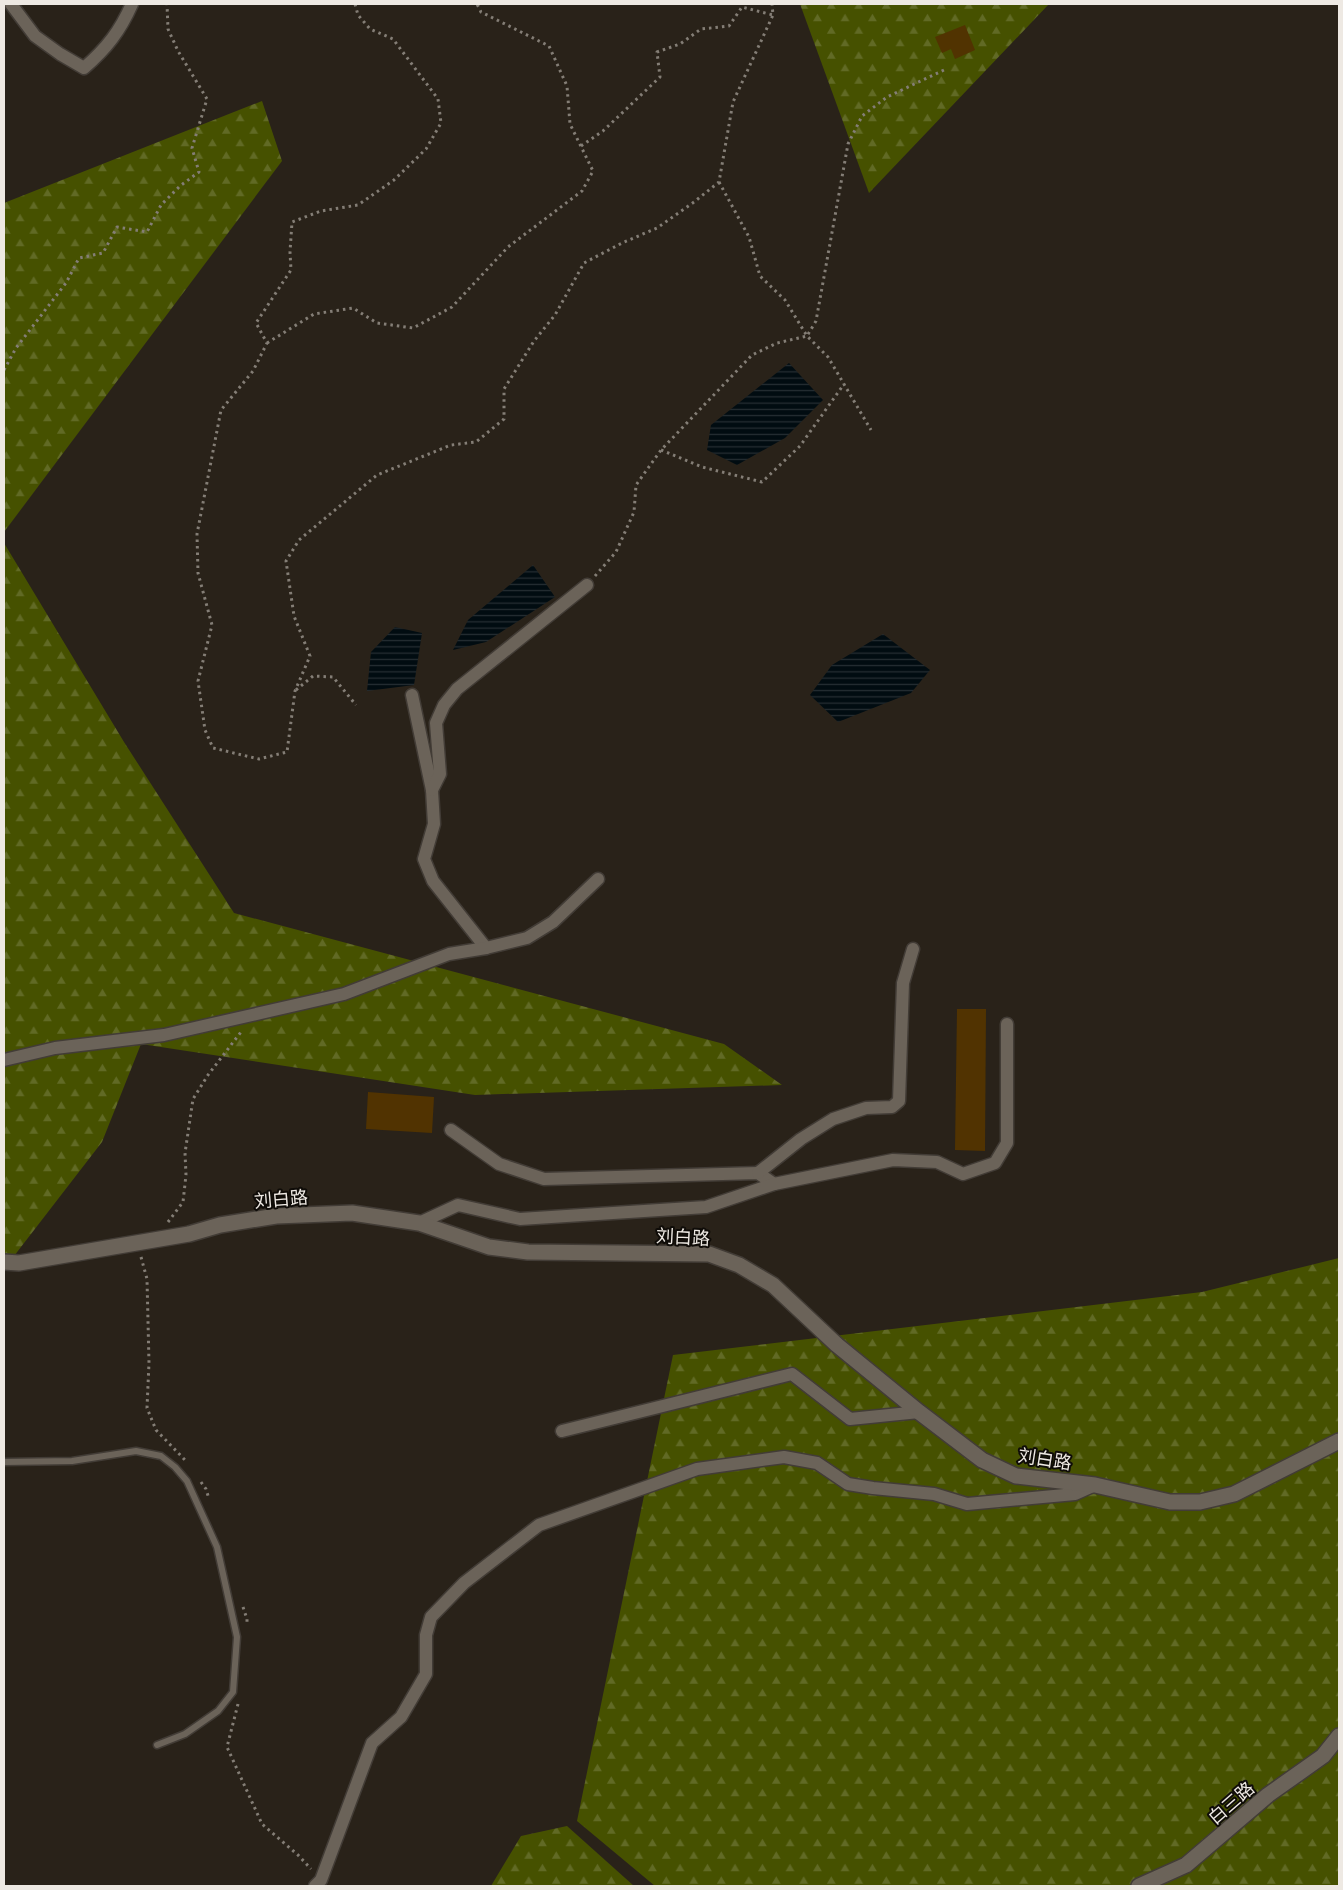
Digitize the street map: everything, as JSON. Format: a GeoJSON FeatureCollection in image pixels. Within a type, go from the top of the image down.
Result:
{"type":"FeatureCollection","features":[{"type":"Feature","properties":{"kind":"street"},"geometry":{"type":"LineString","coordinates":[[11,4],[35,36],[84,68],[103,52],[123,24],[132,4]]}},
{"type":"Feature","properties":{"kind":"street"},"geometry":{"type":"LineString","coordinates":[[432,790],[440,774],[436,723],[444,705],[457,689],[587,585]]}},
{"type":"Feature","properties":{"kind":"street"},"geometry":{"type":"LineString","coordinates":[[412,695],[432,790],[434,824],[424,859],[433,881],[486,948]]}},
{"type":"Feature","properties":{"kind":"street"},"geometry":{"type":"LineString","coordinates":[[4,1060],[55,1048],[164,1035],[344,994],[449,954],[486,948],[527,938],[553,922],[598,879]]}},
{"type":"Feature","properties":{"kind":"street"},"geometry":{"type":"LineString","coordinates":[[758,1173],[801,1139],[833,1118],[866,1108],[892,1107],[900,1102],[903,983],[913,949]]}},
{"type":"Feature","properties":{"kind":"street"},"geometry":{"type":"LineString","coordinates":[[419,1223],[458,1205],[520,1219],[706,1207],[774,1184],[893,1160],[936,1162],[963,1174],[995,1163],[1007,1143],[1007,1024]]}},
{"type":"Feature","properties":{"kind":"street"},"geometry":{"type":"LineString","coordinates":[[451,1130],[500,1164],[544,1179],[758,1173],[774,1184]]}},
{"type":"Feature","properties":{"kind":"street","name":"刘白路"},"geometry":{"type":"LineString","coordinates":[[4,1262],[19,1263],[189,1234],[220,1225],[276,1216],[352,1213],[419,1223],[489,1247],[528,1252],[709,1254],[739,1265],[773,1285],[837,1345],[919,1412],[982,1460],[1016,1476],[1094,1485],[1170,1502],[1200,1502],[1234,1494],[1339,1442]]}},
{"type":"Feature","properties":{"kind":"street"},"geometry":{"type":"LineString","coordinates":[[562,1431],[792,1374],[850,1419],[919,1412]]}},
{"type":"Feature","properties":{"kind":"street"},"geometry":{"type":"LineString","coordinates":[[318,1883],[372,1744],[401,1717],[426,1674],[426,1635],[431,1617],[464,1583],[539,1526],[697,1469],[784,1457],[816,1463],[848,1484],[934,1494],[967,1504],[1075,1494],[1094,1485]]}},
{"type":"Feature","properties":{"kind":"street","name":"白三路"},"geometry":{"type":"LineString","coordinates":[[1139,1886],[1186,1865],[1268,1794],[1323,1756],[1339,1736]]}},
{"type":"Feature","properties":{"kind":"lane"},"geometry":{"type":"LineString","coordinates":[[4,1462],[72,1461],[136,1451],[161,1456],[175,1467],[187,1481],[217,1547],[237,1637],[233,1692],[218,1711],[185,1734],[156,1745]]}},
{"type":"Feature","properties":{"kind":"path"},"geometry":{"type":"LineString","coordinates":[[4,370],[16,348],[66,283],[79,258],[103,253],[117,227],[148,232],[161,205],[180,186],[199,172],[192,148],[207,99],[178,51],[168,29],[167,4]]}},
{"type":"Feature","properties":{"kind":"path"},"geometry":{"type":"LineString","coordinates":[[267,343],[256,323],[291,270],[292,222],[321,211],[358,204],[394,180],[426,150],[441,123],[438,99],[393,39],[370,29],[358,15],[356,4]]}},
{"type":"Feature","properties":{"kind":"path"},"geometry":{"type":"LineString","coordinates":[[477,4],[481,12],[549,46],[567,86],[570,124],[594,171],[582,192],[508,247],[452,307],[413,328],[377,323],[353,308],[314,314],[267,343],[253,371],[222,410],[198,534],[198,574],[212,625],[198,681],[205,730],[213,748],[259,759],[287,752],[295,691],[310,656],[294,616],[286,561],[299,540],[377,475],[451,445],[476,442],[504,419],[504,390],[534,341],[555,315],[584,263],[622,243],[657,228],[719,182]]}},
{"type":"Feature","properties":{"kind":"path"},"geometry":{"type":"LineString","coordinates":[[772,4],[773,15],[733,102],[719,182],[749,237],[760,276],[785,300],[807,336],[828,357],[871,430]]}},
{"type":"Feature","properties":{"kind":"path"},"geometry":{"type":"LineString","coordinates":[[581,146],[603,131],[660,77],[657,52],[680,44],[701,29],[729,26],[742,7],[773,15]]}},
{"type":"Feature","properties":{"kind":"path"},"geometry":{"type":"LineString","coordinates":[[587,585],[616,552],[634,512],[636,485],[661,450],[752,355],[777,343],[807,336],[816,322],[848,144],[862,116],[887,98],[946,70]]}},
{"type":"Feature","properties":{"kind":"path"},"geometry":{"type":"LineString","coordinates":[[661,450],[702,467],[762,482],[800,446],[844,384]]}},
{"type":"Feature","properties":{"kind":"path"},"geometry":{"type":"LineString","coordinates":[[295,691],[313,676],[333,677],[356,706]]}},
{"type":"Feature","properties":{"kind":"path"},"geometry":{"type":"LineString","coordinates":[[189,1234],[167,1224],[183,1202],[186,1175],[185,1153],[193,1099],[214,1067],[242,1032]]}},
{"type":"Feature","properties":{"kind":"path"},"geometry":{"type":"LineString","coordinates":[[136,1242],[147,1279],[150,1363],[147,1408],[156,1430]]}},
{"type":"Feature","properties":{"kind":"path"},"geometry":{"type":"LineString","coordinates":[[227,1746],[262,1824],[298,1855],[318,1883]]}},
{"type":"Feature","properties":{"kind":"green space"},"geometry":{"type":"Polygon","coordinates":[[[800,4],[1049,4],[869,193],[800,4]]]}},
{"type":"Feature","properties":{"kind":"green space"},"geometry":{"type":"Polygon","coordinates":[[[262,101],[282,161],[4,532],[4,203],[262,101]]]}},
{"type":"Feature","properties":{"kind":"green space"},"geometry":{"type":"Polygon","coordinates":[[[4,543],[124,742],[234,913],[724,1044],[782,1085],[475,1095],[141,1044],[102,1142],[4,1269],[4,543]]]}},
{"type":"Feature","properties":{"kind":"green space"},"geometry":{"type":"Polygon","coordinates":[[[1339,1258],[1339,1886],[655,1886],[577,1821],[673,1355],[1202,1292],[1339,1258]]]}},
{"type":"Feature","properties":{"kind":"green space"},"geometry":{"type":"Polygon","coordinates":[[[567,1826],[634,1886],[491,1886],[521,1836],[567,1826]]]}},
{"type":"Feature","properties":{"kind":"shaded area"},"geometry":{"type":"Polygon","coordinates":[[[789,363],[823,400],[785,438],[737,465],[707,450],[711,425],[789,363]]]}},
{"type":"Feature","properties":{"kind":"shaded area"},"geometry":{"type":"Polygon","coordinates":[[[533,565],[555,597],[486,642],[453,650],[468,620],[533,565]]]}},
{"type":"Feature","properties":{"kind":"shaded area"},"geometry":{"type":"Polygon","coordinates":[[[395,627],[422,633],[414,685],[367,691],[371,652],[395,627]]]}},
{"type":"Feature","properties":{"kind":"shaded area"},"geometry":{"type":"Polygon","coordinates":[[[883,634],[930,670],[911,693],[838,722],[810,695],[832,665],[883,634]]]}},
{"type":"Feature","properties":{"kind":"building"},"geometry":{"type":"Polygon","coordinates":[[[965,25],[975,50],[955,59],[951,49],[942,53],[935,37],[965,25]]]}},
{"type":"Feature","properties":{"kind":"building"},"geometry":{"type":"Polygon","coordinates":[[[957,1009],[986,1009],[985,1151],[955,1150],[957,1009]]]}},
{"type":"Feature","properties":{"kind":"building"},"geometry":{"type":"Polygon","coordinates":[[[368,1092],[434,1097],[432,1133],[366,1129],[368,1092]]]}}]}
